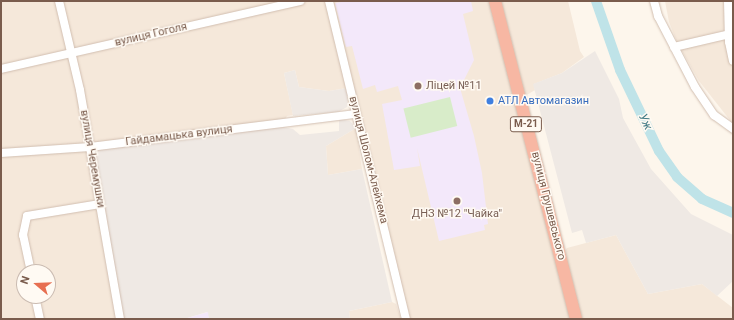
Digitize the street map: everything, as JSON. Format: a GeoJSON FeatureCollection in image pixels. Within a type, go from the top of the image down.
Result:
{"type":"FeatureCollection","features":[{"type":"Feature","properties":{"kind":"highway","name":"вулиця Грушевського"},"geometry":{"type":"LineString","coordinates":[[495,1],[576,319]]}},
{"type":"Feature","properties":{"kind":"street","name":"вулиця Черемушки"},"geometry":{"type":"LineString","coordinates":[[59,1],[72,53],[120,319]]}},
{"type":"Feature","properties":{"kind":"street","name":"вулиця Гоголя"},"geometry":{"type":"LineString","coordinates":[[1,69],[300,1]]}},
{"type":"Feature","properties":{"kind":"street","name":"вулиця Шолом-Алейхема"},"geometry":{"type":"LineString","coordinates":[[329,1],[406,319]]}},
{"type":"Feature","properties":{"kind":"street"},"geometry":{"type":"LineString","coordinates":[[654,1],[658,16],[695,87],[714,115],[733,129]]}},
{"type":"Feature","properties":{"kind":"street"},"geometry":{"type":"LineString","coordinates":[[728,1],[733,61]]}},
{"type":"Feature","properties":{"kind":"street"},"geometry":{"type":"LineString","coordinates":[[674,47],[730,34]]}},
{"type":"Feature","properties":{"kind":"street","name":"Гайдамацька вулиця"},"geometry":{"type":"LineString","coordinates":[[1,153],[90,147],[356,114]]}},
{"type":"Feature","properties":{"kind":"street"},"geometry":{"type":"LineString","coordinates":[[29,264],[23,235],[27,216],[100,204]]}},
{"type":"Feature","properties":{"kind":"street"},"geometry":{"type":"LineString","coordinates":[[37,304],[40,319]]}},
{"type":"Feature","properties":{"kind":"shaded area"},"geometry":{"type":"Polygon","coordinates":[[[1,1],[57,1],[68,42],[117,319],[1,319],[1,1]]]}},
{"type":"Feature","properties":{"kind":"shaded area"},"geometry":{"type":"Polygon","coordinates":[[[62,1],[325,1],[347,88],[329,91],[299,87],[295,70],[284,73],[293,115],[287,116],[285,120],[96,143],[93,142],[72,39],[62,1]]]}},
{"type":"Feature","properties":{"kind":"shaded area"},"geometry":{"type":"Polygon","coordinates":[[[332,1],[489,1],[570,319],[410,319],[332,1]]]}},
{"type":"Feature","properties":{"kind":"shaded area","name":"Ліцей №11"},"geometry":{"type":"Polygon","coordinates":[[[348,1],[471,1],[473,11],[463,14],[474,60],[460,88],[474,136],[482,173],[488,224],[484,225],[485,230],[439,241],[417,148],[420,166],[394,170],[382,104],[402,100],[398,86],[377,92],[375,85],[363,89],[352,46],[346,47],[335,3],[348,1]]]}},
{"type":"Feature","properties":{"kind":"shaded area"},"geometry":{"type":"Polygon","coordinates":[[[501,1],[568,1],[580,51],[584,57],[562,73],[534,84],[535,90],[525,96],[501,1]]]}},
{"type":"Feature","properties":{"kind":"shaded area"},"geometry":{"type":"Polygon","coordinates":[[[665,1],[733,1],[733,124],[699,81],[677,42],[669,22],[665,1]]]}},
{"type":"Feature","properties":{"kind":"shaded area"},"geometry":{"type":"Polygon","coordinates":[[[595,51],[619,99],[623,118],[651,169],[691,214],[733,235],[733,281],[717,296],[702,284],[648,294],[616,235],[586,243],[582,230],[572,233],[533,84],[562,73],[595,51]]]}},
{"type":"Feature","properties":{"kind":"shaded area"},"geometry":{"type":"Polygon","coordinates":[[[295,70],[299,87],[329,91],[347,88],[349,97],[347,107],[338,112],[293,116],[284,73],[295,70]]]}},
{"type":"Feature","properties":{"kind":"shaded area"},"geometry":{"type":"Polygon","coordinates":[[[339,119],[350,121],[356,128],[326,146],[328,175],[362,169],[392,302],[349,311],[350,319],[209,319],[207,312],[184,319],[122,319],[95,150],[283,127],[293,129],[300,135],[339,131],[339,119]]]}},
{"type":"Feature","properties":{"kind":"shaded area"},"geometry":{"type":"Polygon","coordinates":[[[356,128],[362,169],[328,175],[326,146],[356,128]]]}},
{"type":"Feature","properties":{"kind":"shaded area"},"geometry":{"type":"Polygon","coordinates":[[[616,235],[648,294],[702,284],[733,308],[733,319],[581,319],[565,251],[567,248],[616,235]]]}},
{"type":"Feature","properties":{"kind":"shaded area"},"geometry":{"type":"Polygon","coordinates":[[[392,302],[396,304],[401,319],[350,319],[349,311],[392,302]]]}},
{"type":"Feature","properties":{"kind":"shaded area"},"geometry":{"type":"Polygon","coordinates":[[[208,312],[209,319],[184,319],[208,312]]]}},
{"type":"Feature","properties":{"kind":"green space"},"geometry":{"type":"Polygon","coordinates":[[[450,97],[457,126],[411,138],[403,109],[450,97]]]}},
{"type":"Feature","properties":{"kind":"waterway","name":"Уж"},"geometry":{"type":"LineString","coordinates":[[596,1],[620,70],[659,151],[677,177],[702,199],[733,213]]}},
{"type":"Feature","properties":{"kind":"place","name":"Ліцей №11"},"geometry":{"type":"Point","coordinates":[418,86]}},
{"type":"Feature","properties":{"kind":"place","name":"АТЛ Автомагазин"},"geometry":{"type":"Point","coordinates":[490,101]}},
{"type":"Feature","properties":{"kind":"place","name":"ДНЗ №12 \"Чайка\""},"geometry":{"type":"Point","coordinates":[457,201]}}]}
